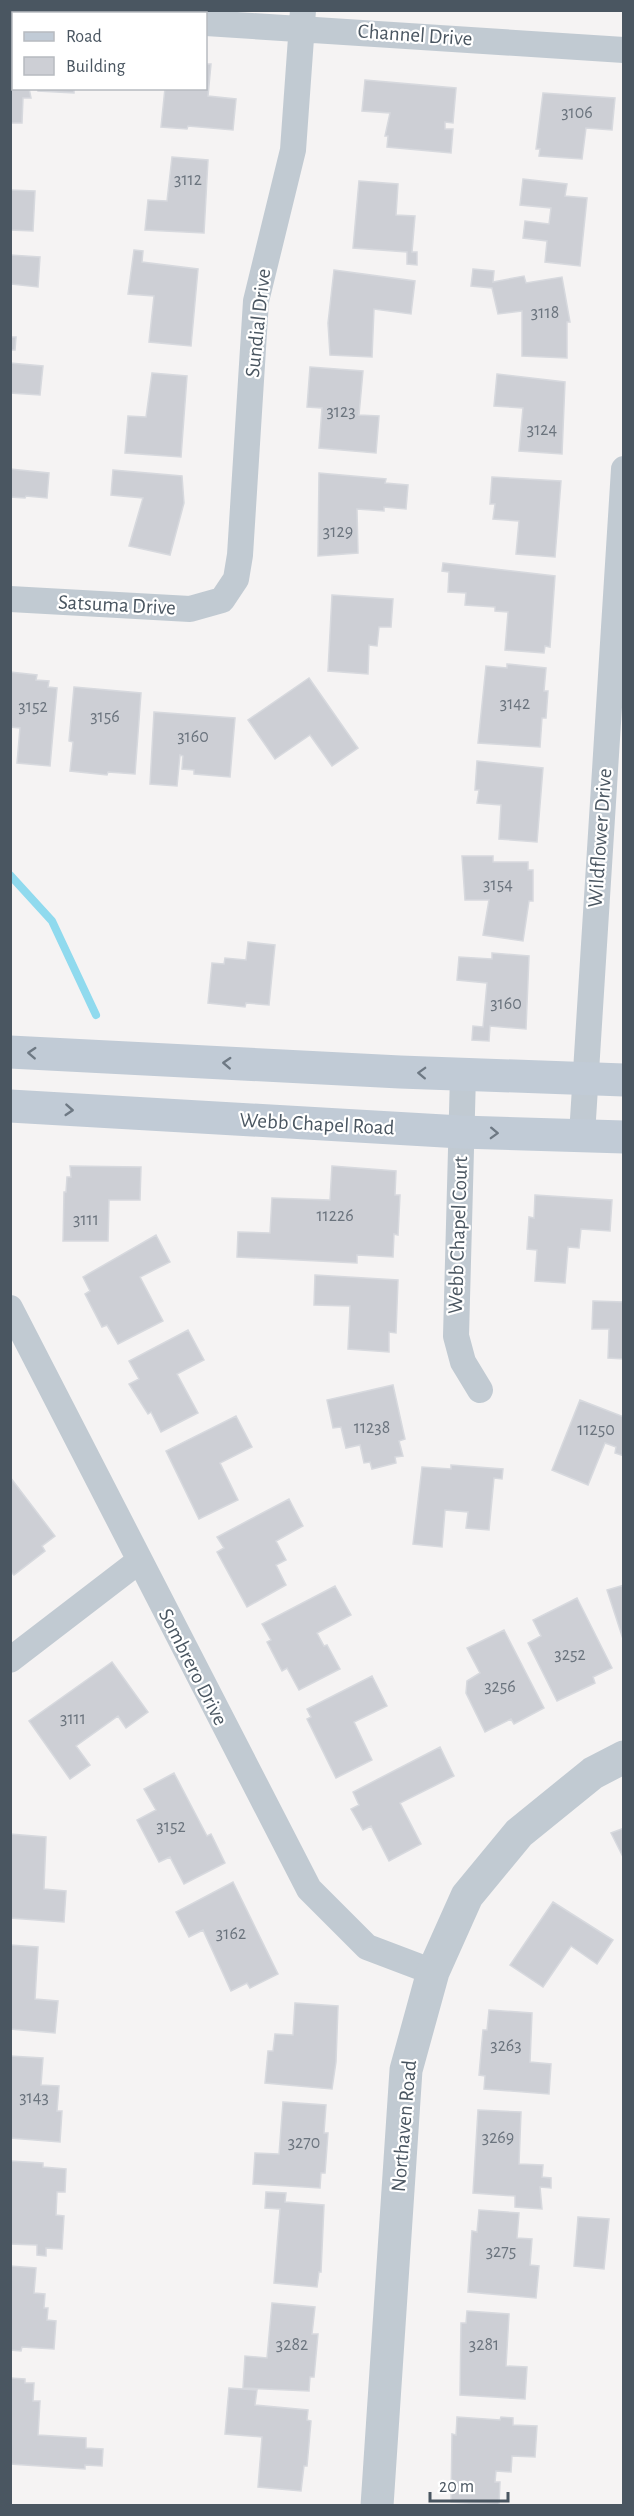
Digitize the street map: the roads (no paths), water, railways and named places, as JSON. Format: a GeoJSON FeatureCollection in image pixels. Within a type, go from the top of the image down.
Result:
{"type":"FeatureCollection","features":[{"type":"Feature","properties":{"kind":"main road"},"geometry":{"type":"LineString","coordinates":[[10,1052],[624,1080]]}},
{"type":"Feature","properties":{"kind":"main road","name":"Webb Chapel Road"},"geometry":{"type":"LineString","coordinates":[[10,1106],[461,1132],[624,1137]]}},
{"type":"Feature","properties":{"kind":"street","name":"Channel Drive"},"geometry":{"type":"LineString","coordinates":[[207,23],[303,19],[624,50]]}},
{"type":"Feature","properties":{"kind":"street","name":"Sundial Drive"},"geometry":{"type":"LineString","coordinates":[[222,600],[236,579],[240,555],[256,301],[292,150],[303,19]]}},
{"type":"Feature","properties":{"kind":"street","name":"Wildflower Drive"},"geometry":{"type":"LineString","coordinates":[[582,1136],[624,470]]}},
{"type":"Feature","properties":{"kind":"street","name":"Satsuma Drive"},"geometry":{"type":"LineString","coordinates":[[10,599],[190,609],[222,600]]}},
{"type":"Feature","properties":{"kind":"street","name":"Webb Chapel Court"},"geometry":{"type":"LineString","coordinates":[[463,1074],[456,1336],[463,1362],[480,1390]]}},
{"type":"Feature","properties":{"kind":"street","name":"Sombrero Drive"},"geometry":{"type":"LineString","coordinates":[[10,1308],[309,1889],[367,1947],[433,1972]]}},
{"type":"Feature","properties":{"kind":"street"},"geometry":{"type":"LineString","coordinates":[[10,1660],[139,1561]]}},
{"type":"Feature","properties":{"kind":"street","name":"Northaven Road"},"geometry":{"type":"LineString","coordinates":[[377,2505],[406,2070],[433,1972],[467,1896],[519,1833],[593,1773],[624,1757]]}},
{"type":"Feature","properties":{"kind":"waterway"},"geometry":{"type":"LineString","coordinates":[[10,875],[52,921],[96,1015]]}}]}
